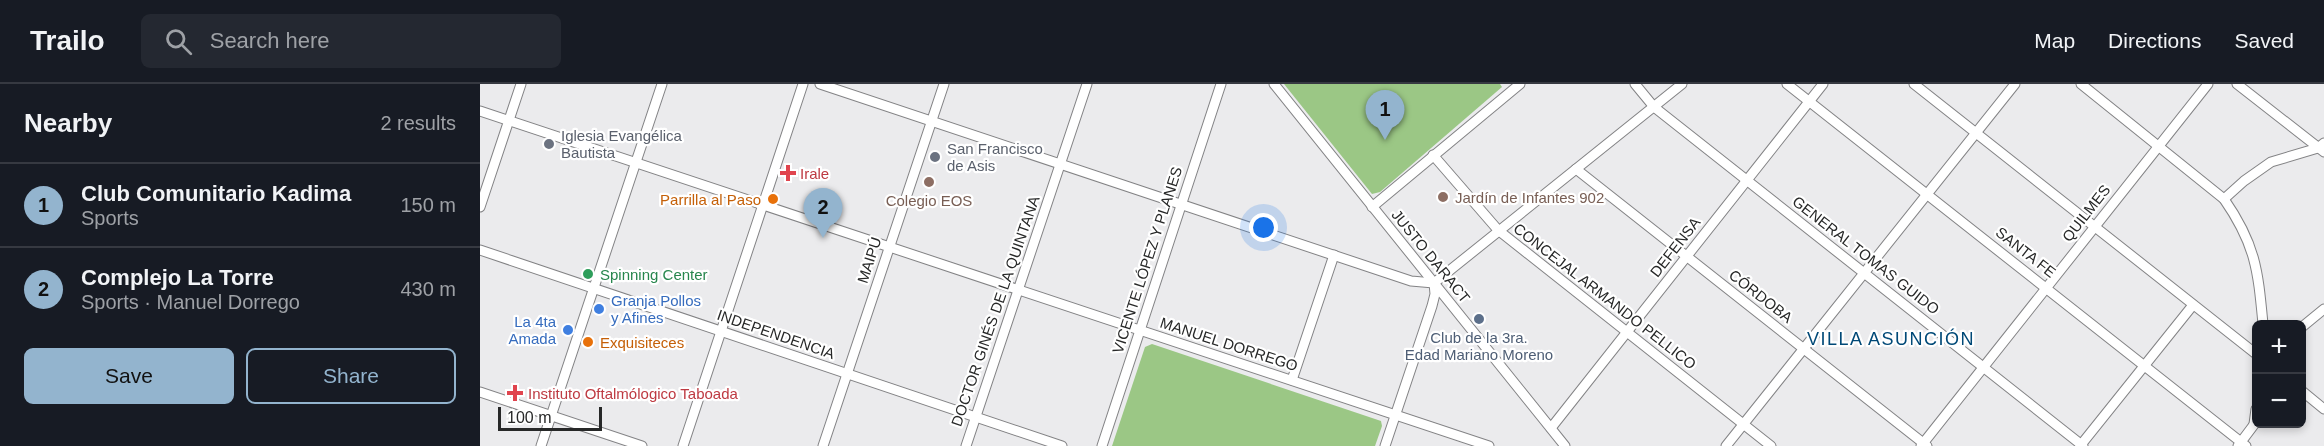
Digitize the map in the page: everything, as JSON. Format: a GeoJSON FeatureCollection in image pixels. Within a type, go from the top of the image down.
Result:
{"type":"FeatureCollection","features":[{"type":"Feature","properties":{"kind":"street"},"geometry":{"type":"LineString","coordinates":[[480,207],[521,84]]}},
{"type":"Feature","properties":{"kind":"street"},"geometry":{"type":"LineString","coordinates":[[541,446],[662,84]]}},
{"type":"Feature","properties":{"kind":"street"},"geometry":{"type":"LineString","coordinates":[[683,446],[802,84]]}},
{"type":"Feature","properties":{"kind":"street"},"geometry":{"type":"LineString","coordinates":[[820,84],[1421,283],[1434,283],[1682,84]]}},
{"type":"Feature","properties":{"kind":"street","name":"MAIPÚ"},"geometry":{"type":"LineString","coordinates":[[823,446],[944,84]]}},
{"type":"Feature","properties":{"kind":"street","name":"DOCTOR GINÉS DE LA QUINTANA"},"geometry":{"type":"LineString","coordinates":[[966,446],[1087,84]]}},
{"type":"Feature","properties":{"kind":"street","name":"VICENTE LÓPEZ Y PLANES"},"geometry":{"type":"LineString","coordinates":[[1102,446],[1221,84]]}},
{"type":"Feature","properties":{"kind":"street","name":"JUSTO DARACT"},"geometry":{"type":"LineString","coordinates":[[1274,84],[1565,446]]}},
{"type":"Feature","properties":{"kind":"street","name":"GENERAL TOMAS GUIDO"},"geometry":{"type":"LineString","coordinates":[[1635,84],[1654,106],[2081,445]]}},
{"type":"Feature","properties":{"kind":"street","name":"SANTA FE"},"geometry":{"type":"LineString","coordinates":[[1787,84],[2145,365],[2242,445]]}},
{"type":"Feature","properties":{"kind":"street","name":"DEFENSA"},"geometry":{"type":"LineString","coordinates":[[1551,428],[1823,84]]}},
{"type":"Feature","properties":{"kind":"street"},"geometry":{"type":"LineString","coordinates":[[1914,84],[2252,351]]}},
{"type":"Feature","properties":{"kind":"street"},"geometry":{"type":"LineString","coordinates":[[1726,446],[2015,84]]}},
{"type":"Feature","properties":{"kind":"street"},"geometry":{"type":"LineString","coordinates":[[2081,84],[2224,199],[2237,218],[2252,249],[2259,282],[2263,320]]}},
{"type":"Feature","properties":{"kind":"street","name":"QUILMES"},"geometry":{"type":"LineString","coordinates":[[1924,445],[2208,84]]}},
{"type":"Feature","properties":{"kind":"street"},"geometry":{"type":"LineString","coordinates":[[2237,84],[2322,148]]}},
{"type":"Feature","properties":{"kind":"street"},"geometry":{"type":"LineString","coordinates":[[1372,207],[1515,86]]}},
{"type":"Feature","properties":{"kind":"street","name":"MANUEL DORREGO"},"geometry":{"type":"LineString","coordinates":[[480,111],[1489,446]]}},
{"type":"Feature","properties":{"kind":"street"},"geometry":{"type":"LineString","coordinates":[[2224,199],[2271,162],[2322,148]]}},
{"type":"Feature","properties":{"kind":"street","name":"CONCEJAL ARMANDO PELLICO"},"geometry":{"type":"LineString","coordinates":[[1433,155],[1498,230],[1771,446]]}},
{"type":"Feature","properties":{"kind":"street","name":"CÓRDOBA"},"geometry":{"type":"LineString","coordinates":[[1576,169],[1924,445]]}},
{"type":"Feature","properties":{"kind":"street","name":"INDEPENDENCIA"},"geometry":{"type":"LineString","coordinates":[[480,250],[1062,446]]}},
{"type":"Feature","properties":{"kind":"street"},"geometry":{"type":"LineString","coordinates":[[1292,380],[1334,255]]}},
{"type":"Feature","properties":{"kind":"street"},"geometry":{"type":"LineString","coordinates":[[1385,446],[1432,306],[1435,294],[1434,283]]}},
{"type":"Feature","properties":{"kind":"street"},"geometry":{"type":"LineString","coordinates":[[2081,445],[2193,305]]}},
{"type":"Feature","properties":{"kind":"street"},"geometry":{"type":"LineString","coordinates":[[2306,323],[2324,309]]}},
{"type":"Feature","properties":{"kind":"street"},"geometry":{"type":"LineString","coordinates":[[480,392],[642,446]]}},
{"type":"Feature","properties":{"kind":"street"},"geometry":{"type":"LineString","coordinates":[[2306,395],[2324,409]]}},
{"type":"Feature","properties":{"kind":"street"},"geometry":{"type":"LineString","coordinates":[[2242,445],[2252,428]]}},
{"type":"Feature","properties":{"kind":"green space"},"geometry":{"type":"Polygon","coordinates":[[[1284,84],[1500,84],[1502,87],[1380,192],[1372,194],[1284,84]]]}},
{"type":"Feature","properties":{"kind":"green space"},"geometry":{"type":"Polygon","coordinates":[[[1152,344],[1381,421],[1382,426],[1375,446],[1112,446],[1145,347],[1152,344]]]}},
{"type":"Feature","properties":{"kind":"place","name":"Club Comunitario Kadima"},"geometry":{"type":"Point","coordinates":[1385,140]}},
{"type":"Feature","properties":{"kind":"place","name":"Iglesia Evangélica Bautista"},"geometry":{"type":"Point","coordinates":[549,144]}},
{"type":"Feature","properties":{"kind":"place","name":"San Francisco de Asis"},"geometry":{"type":"Point","coordinates":[935,157]}},
{"type":"Feature","properties":{"kind":"place","name":"Irale"},"geometry":{"type":"Point","coordinates":[788,173]}},
{"type":"Feature","properties":{"kind":"place","name":"Colegio EOS"},"geometry":{"type":"Point","coordinates":[929,182]}},
{"type":"Feature","properties":{"kind":"place","name":"Jardín de Infantes 902"},"geometry":{"type":"Point","coordinates":[1443,197]}},
{"type":"Feature","properties":{"kind":"place","name":"Parrilla al Paso"},"geometry":{"type":"Point","coordinates":[773,199]}},
{"type":"Feature","properties":{"kind":"place","name":"Complejo La Torre"},"geometry":{"type":"Point","coordinates":[823,238]}},
{"type":"Feature","properties":{"kind":"place","name":"Spinning Center"},"geometry":{"type":"Point","coordinates":[588,274]}},
{"type":"Feature","properties":{"kind":"place","name":"Granja Pollos y Afines"},"geometry":{"type":"Point","coordinates":[599,309]}},
{"type":"Feature","properties":{"kind":"place","name":"Club de la 3ra. Edad Mariano Moreno"},"geometry":{"type":"Point","coordinates":[1479,319]}},
{"type":"Feature","properties":{"kind":"place","name":"La 4ta Amada"},"geometry":{"type":"Point","coordinates":[568,330]}},
{"type":"Feature","properties":{"kind":"place","name":"Exquisiteces"},"geometry":{"type":"Point","coordinates":[588,342]}},
{"type":"Feature","properties":{"kind":"place","name":"Instituto Oftalmólogico Taboada"},"geometry":{"type":"Point","coordinates":[515,393]}},
{"type":"Feature","properties":{"kind":"district","name":"VILLA ASUNCIÓN"},"geometry":{"type":"Point","coordinates":[1891,339]}}]}
